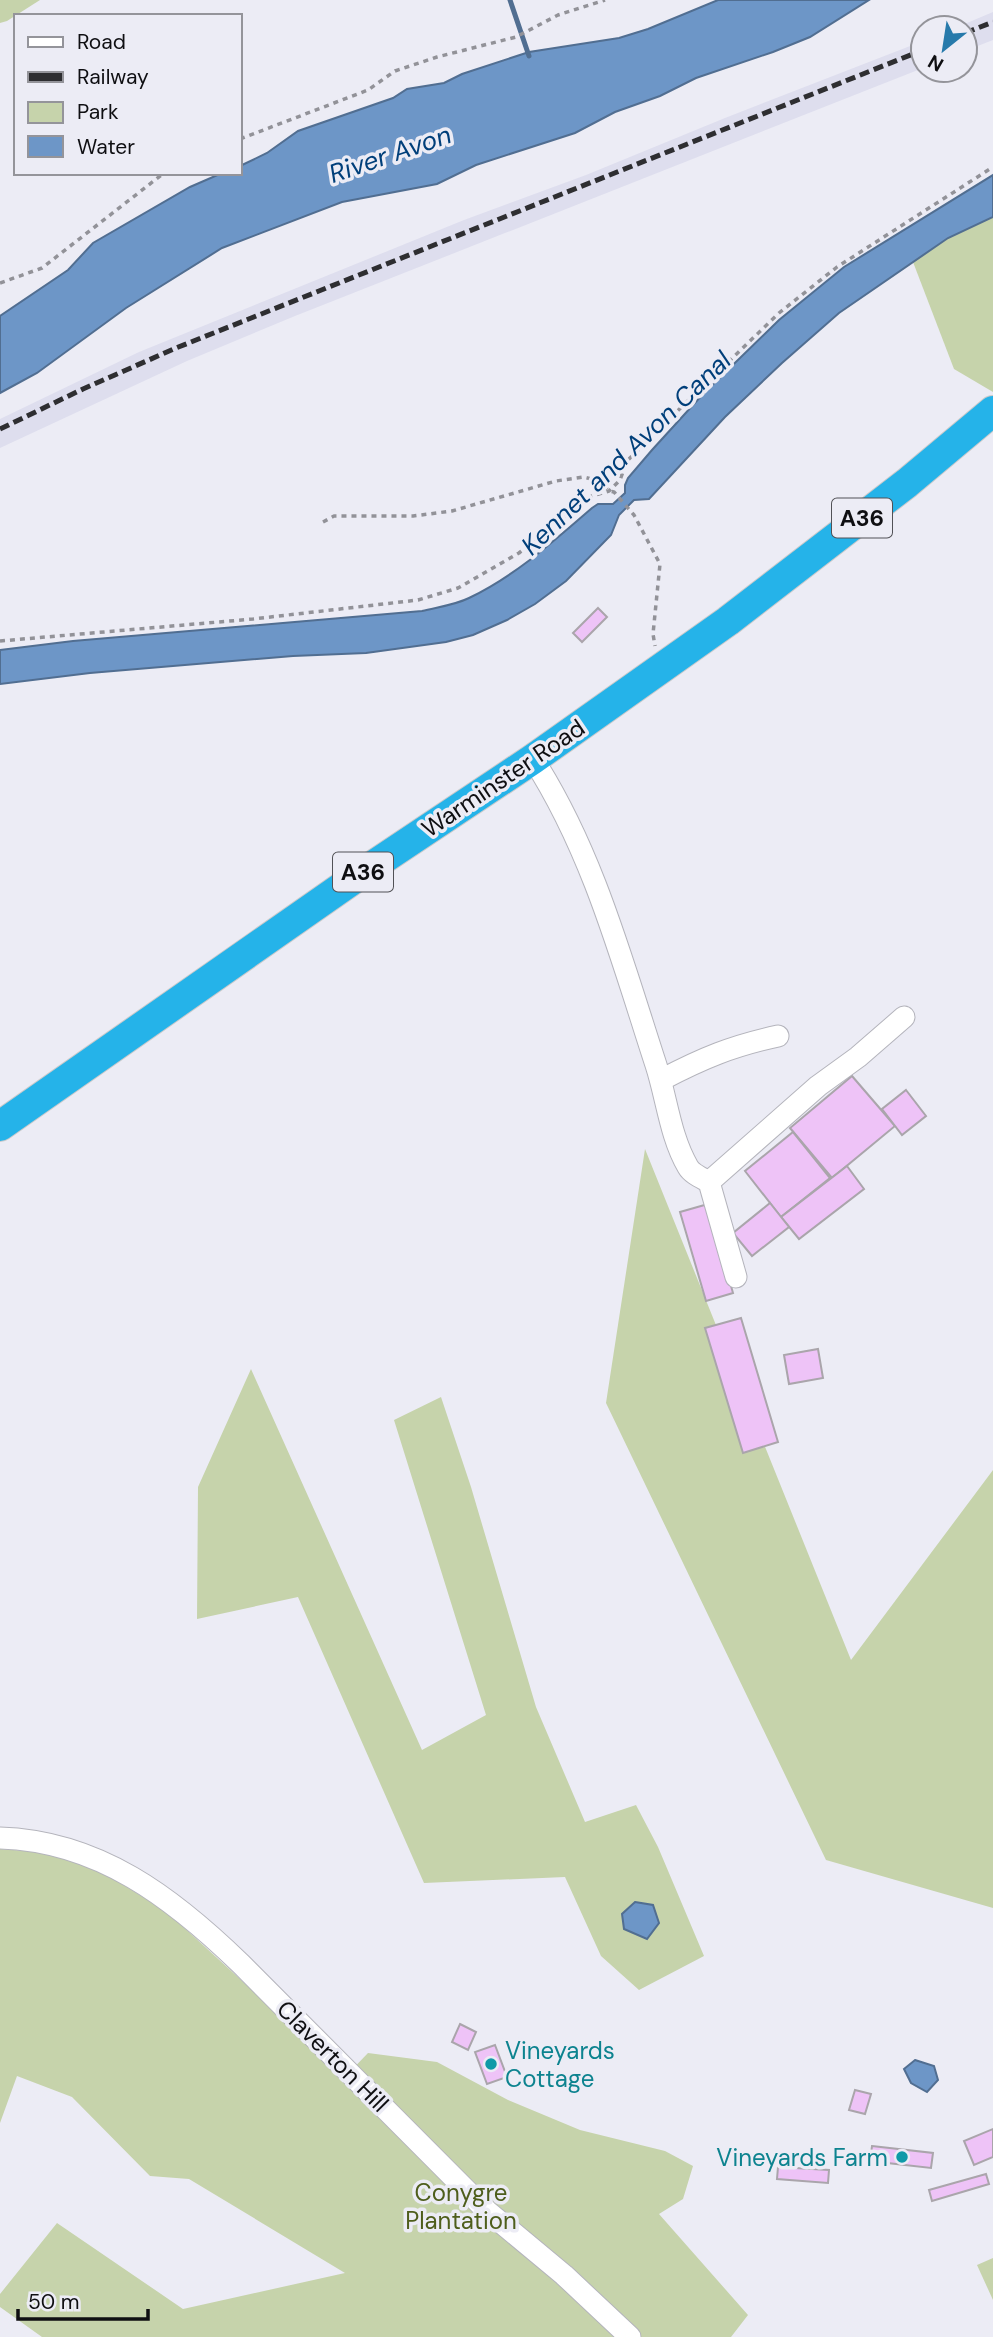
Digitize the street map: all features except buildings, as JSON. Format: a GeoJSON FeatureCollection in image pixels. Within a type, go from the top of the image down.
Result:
{"type":"FeatureCollection","features":[{"type":"Feature","properties":{"kind":"highway","name":"Warminster Road"},"geometry":{"type":"LineString","coordinates":[[0,1126],[729,621],[907,483],[993,411]]}},
{"type":"Feature","properties":{"kind":"street"},"geometry":{"type":"LineString","coordinates":[[533,759],[556,795],[573,830],[617,944],[661,1080],[674,1138],[689,1170],[709,1182],[736,1277]]}},
{"type":"Feature","properties":{"kind":"street"},"geometry":{"type":"LineString","coordinates":[[709,1182],[818,1086],[858,1057],[904,1017]]}},
{"type":"Feature","properties":{"kind":"street"},"geometry":{"type":"LineString","coordinates":[[661,1080],[703,1058],[778,1036]]}},
{"type":"Feature","properties":{"kind":"street","name":"Claverton Hill"},"geometry":{"type":"LineString","coordinates":[[0,1838],[54,1844],[87,1854],[167,1899],[233,1956],[486,2211],[564,2275],[630,2337]]}},
{"type":"Feature","properties":{"kind":"path"},"geometry":{"type":"LineString","coordinates":[[242,138],[368,90],[395,71],[516,37],[558,15],[605,0]]}},
{"type":"Feature","properties":{"kind":"path"},"geometry":{"type":"LineString","coordinates":[[0,641],[253,619],[418,600],[458,588],[501,564],[592,496],[611,491],[620,480],[627,461],[779,313],[837,267],[993,167]]}},
{"type":"Feature","properties":{"kind":"path"},"geometry":{"type":"LineString","coordinates":[[0,283],[42,268],[160,175]]}},
{"type":"Feature","properties":{"kind":"path"},"geometry":{"type":"LineString","coordinates":[[323,522],[334,516],[414,516],[452,511],[556,481],[583,477],[600,481],[634,515],[660,564],[653,634],[659,669]]}},
{"type":"Feature","properties":{"kind":"shaded area"},"geometry":{"type":"Polygon","coordinates":[[[993,12],[993,40],[979,46],[979,18],[993,12]]]}},
{"type":"Feature","properties":{"kind":"shaded area"},"geometry":{"type":"Polygon","coordinates":[[[909,46],[909,74],[295,316],[187,361],[0,448],[0,419],[139,352],[909,46]]]}},
{"type":"Feature","properties":{"kind":"green space"},"geometry":{"type":"Polygon","coordinates":[[[0,0],[40,0],[14,14],[7,21],[0,23],[0,0]]]}},
{"type":"Feature","properties":{"kind":"green space"},"geometry":{"type":"Polygon","coordinates":[[[993,217],[993,392],[954,369],[913,262],[948,238],[993,217]]]}},
{"type":"Feature","properties":{"kind":"green space"},"geometry":{"type":"Polygon","coordinates":[[[645,1149],[851,1660],[993,1470],[993,1908],[826,1860],[606,1403],[645,1149]]]}},
{"type":"Feature","properties":{"kind":"green space"},"geometry":{"type":"Polygon","coordinates":[[[251,1369],[422,1750],[486,1715],[394,1420],[441,1397],[471,1487],[536,1707],[585,1822],[636,1805],[658,1847],[704,1956],[639,1990],[601,1956],[565,1877],[424,1883],[298,1597],[197,1619],[198,1487],[251,1369]]]}},
{"type":"Feature","properties":{"kind":"green space","name":"Conygre Plantation"},"geometry":{"type":"Polygon","coordinates":[[[0,1849],[53,1853],[104,1873],[166,1911],[253,1991],[342,2080],[368,2053],[437,2062],[508,2100],[580,2130],[665,2151],[693,2166],[683,2199],[659,2214],[748,2315],[731,2337],[42,2337],[0,2307],[0,2294],[57,2223],[183,2309],[345,2273],[189,2179],[150,2176],[72,2097],[17,2076],[0,2123],[0,1849]]]}},
{"type":"Feature","properties":{"kind":"green space"},"geometry":{"type":"Polygon","coordinates":[[[993,2258],[993,2300],[977,2265],[993,2258]]]}},
{"type":"Feature","properties":{"kind":"water","name":"River Avon"},"geometry":{"type":"Polygon","coordinates":[[[718,0],[869,0],[810,37],[696,78],[660,96],[615,112],[575,133],[476,165],[437,184],[342,202],[222,248],[126,308],[37,373],[0,393],[0,316],[68,270],[93,243],[190,187],[217,175],[242,175],[242,165],[267,153],[298,131],[393,98],[407,89],[444,83],[462,74],[529,52],[619,38],[718,0]]]}},
{"type":"Feature","properties":{"kind":"water"},"geometry":{"type":"Polygon","coordinates":[[[993,175],[993,217],[948,238],[839,313],[725,417],[649,499],[634,500],[619,515],[611,535],[566,581],[507,620],[473,635],[446,642],[366,653],[293,656],[90,673],[0,684],[0,650],[73,641],[422,611],[469,598],[518,569],[598,504],[613,504],[625,493],[628,478],[703,394],[779,320],[844,267],[993,175]]]}},
{"type":"Feature","properties":{"kind":"water"},"geometry":{"type":"Polygon","coordinates":[[[635,1902],[653,1905],[659,1923],[647,1939],[624,1929],[622,1914],[635,1902]]]}},
{"type":"Feature","properties":{"kind":"water"},"geometry":{"type":"Polygon","coordinates":[[[915,2060],[934,2066],[938,2080],[927,2092],[911,2083],[904,2069],[915,2060]]]}},
{"type":"Feature","properties":{"kind":"waterway"},"geometry":{"type":"LineString","coordinates":[[510,0],[529,56]]}},
{"type":"Feature","properties":{"kind":"railway"},"geometry":{"type":"LineString","coordinates":[[979,28],[993,22]]}},
{"type":"Feature","properties":{"kind":"railway"},"geometry":{"type":"LineString","coordinates":[[0,429],[176,348],[909,56]]}},
{"type":"Feature","properties":{"kind":"place","name":"Vineyards Cottage"},"geometry":{"type":"Point","coordinates":[491,2064]}},
{"type":"Feature","properties":{"kind":"place","name":"Vineyards Farm"},"geometry":{"type":"Point","coordinates":[902,2157]}},
{"type":"Feature","properties":{"kind":"water label","name":"Kennet and Avon Canal"},"geometry":{"type":"Point","coordinates":[626,453]}}]}
